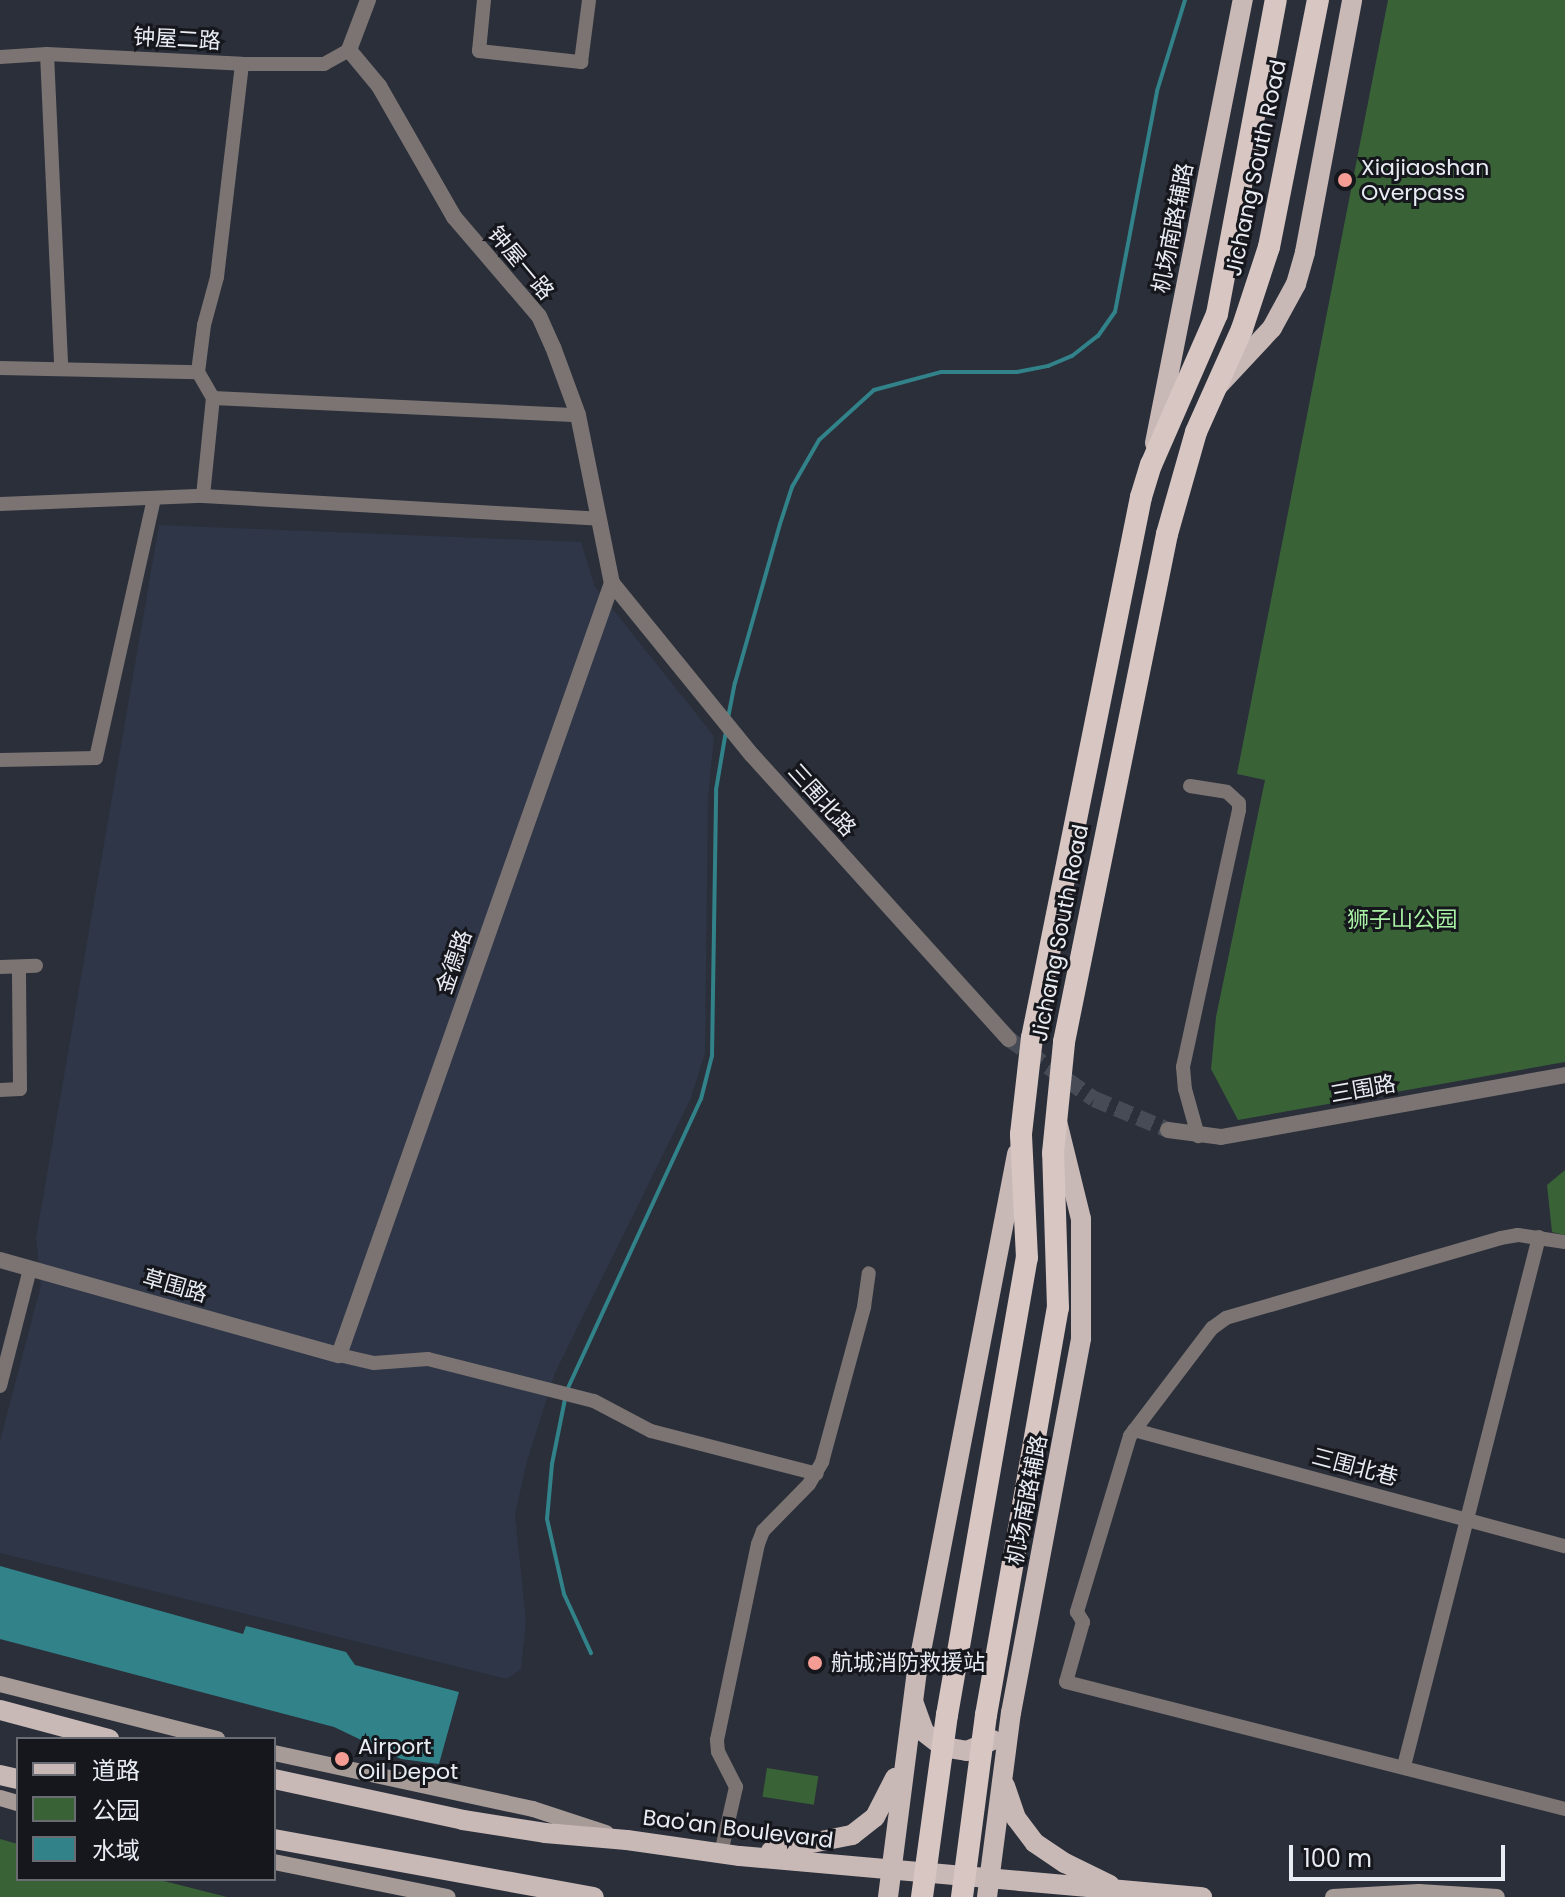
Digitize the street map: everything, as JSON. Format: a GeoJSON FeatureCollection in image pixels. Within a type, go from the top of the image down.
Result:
{"type":"FeatureCollection","features":[{"type":"Feature","properties":{"kind":"highway","name":"Jichang South Road"},"geometry":{"type":"LineString","coordinates":[[922,1897],[952,1684],[1027,1258],[1021,1134],[1035,1022],[1125,572],[1151,465],[1217,314],[1276,0]]}},
{"type":"Feature","properties":{"kind":"highway","name":"Jichang South Road"},"geometry":{"type":"LineString","coordinates":[[962,1897],[986,1715],[1058,1308],[1055,1113],[1064,1042],[1167,534],[1182,474],[1252,303],[1269,247],[1318,0]]}},
{"type":"Feature","properties":{"kind":"main road","name":"机场南路辅路"},"geometry":{"type":"LineString","coordinates":[[1151,465],[1243,0]]}},
{"type":"Feature","properties":{"kind":"main road"},"geometry":{"type":"LineString","coordinates":[[1215,390],[1272,328],[1296,284],[1305,252],[1352,0]]}},
{"type":"Feature","properties":{"kind":"main road","name":"机场南路辅路"},"geometry":{"type":"LineString","coordinates":[[988,1888],[1011,1713],[1081,1338],[1081,1219],[1067,1149],[1055,1113]]}},
{"type":"Feature","properties":{"kind":"main road"},"geometry":{"type":"LineString","coordinates":[[888,1897],[913,1692],[1021,1134]]}},
{"type":"Feature","properties":{"kind":"main road"},"geometry":{"type":"LineString","coordinates":[[0,1684],[209,1737]]}},
{"type":"Feature","properties":{"kind":"main road"},"geometry":{"type":"LineString","coordinates":[[913,1692],[914,1709],[924,1732],[932,1741],[955,1750],[979,1748],[990,1743],[1000,1735],[1011,1713]]}},
{"type":"Feature","properties":{"kind":"main road"},"geometry":{"type":"LineString","coordinates":[[0,1710],[101,1737]]}},
{"type":"Feature","properties":{"kind":"main road"},"geometry":{"type":"LineString","coordinates":[[730,1854],[833,1842],[865,1827],[888,1794],[907,1735]]}},
{"type":"Feature","properties":{"kind":"main road"},"geometry":{"type":"LineString","coordinates":[[276,1753],[533,1809],[627,1840]]}},
{"type":"Feature","properties":{"kind":"main road"},"geometry":{"type":"LineString","coordinates":[[1004,1758],[1009,1802],[1024,1831],[1049,1854],[1121,1890]]}},
{"type":"Feature","properties":{"kind":"main road","name":"Bao'an Boulevard"},"geometry":{"type":"LineString","coordinates":[[276,1779],[501,1828],[891,1870],[988,1888],[1121,1890],[1202,1897]]}},
{"type":"Feature","properties":{"kind":"main road"},"geometry":{"type":"LineString","coordinates":[[276,1839],[594,1897]]}},
{"type":"Feature","properties":{"kind":"main road"},"geometry":{"type":"LineString","coordinates":[[276,1862],[447,1897]]}},
{"type":"Feature","properties":{"kind":"main road"},"geometry":{"type":"LineString","coordinates":[[1333,1897],[1419,1892],[1497,1897]]}},
{"type":"Feature","properties":{"kind":"street"},"geometry":{"type":"LineString","coordinates":[[349,50],[368,0]]}},
{"type":"Feature","properties":{"kind":"street"},"geometry":{"type":"LineString","coordinates":[[484,0],[479,51],[581,62],[589,0]]}},
{"type":"Feature","properties":{"kind":"street","name":"钟屋二路"},"geometry":{"type":"LineString","coordinates":[[0,57],[47,54],[242,64],[324,64],[349,50]]}},
{"type":"Feature","properties":{"kind":"street","name":"钟屋一路"},"geometry":{"type":"LineString","coordinates":[[349,50],[379,86],[454,217],[539,316],[578,415],[612,583]]}},
{"type":"Feature","properties":{"kind":"street"},"geometry":{"type":"LineString","coordinates":[[47,54],[61,367]]}},
{"type":"Feature","properties":{"kind":"street"},"geometry":{"type":"LineString","coordinates":[[203,496],[213,398],[198,372],[204,325],[217,277],[242,64]]}},
{"type":"Feature","properties":{"kind":"street"},"geometry":{"type":"LineString","coordinates":[[0,368],[198,372]]}},
{"type":"Feature","properties":{"kind":"street"},"geometry":{"type":"LineString","coordinates":[[213,398],[578,415]]}},
{"type":"Feature","properties":{"kind":"street"},"geometry":{"type":"LineString","coordinates":[[0,504],[203,496],[599,519]]}},
{"type":"Feature","properties":{"kind":"street"},"geometry":{"type":"LineString","coordinates":[[0,760],[96,758],[154,499]]}},
{"type":"Feature","properties":{"kind":"street","name":"三围北路"},"geometry":{"type":"LineString","coordinates":[[612,583],[752,755],[1009,1039]]}},
{"type":"Feature","properties":{"kind":"street","name":"金德路"},"geometry":{"type":"LineString","coordinates":[[339,1355],[612,583]]}},
{"type":"Feature","properties":{"kind":"street"},"geometry":{"type":"LineString","coordinates":[[1190,786],[1227,792],[1239,803],[1183,1067],[1185,1089],[1198,1136]]}},
{"type":"Feature","properties":{"kind":"street"},"geometry":{"type":"LineString","coordinates":[[0,967],[36,966]]}},
{"type":"Feature","properties":{"kind":"street"},"geometry":{"type":"LineString","coordinates":[[0,1090],[20,1089],[19,967]]}},
{"type":"Feature","properties":{"kind":"street","name":"三围路"},"geometry":{"type":"LineString","coordinates":[[1168,1130],[1221,1137],[1565,1075]]}},
{"type":"Feature","properties":{"kind":"street"},"geometry":{"type":"LineString","coordinates":[[1565,1242],[1539,1237],[1501,1238],[1226,1318],[1205,1337],[1134,1430],[1077,1612],[1083,1622],[1066,1682],[1565,1809]]}},
{"type":"Feature","properties":{"kind":"street"},"geometry":{"type":"LineString","coordinates":[[1404,1766],[1539,1237]]}},
{"type":"Feature","properties":{"kind":"street","name":"草围路"},"geometry":{"type":"LineString","coordinates":[[0,1260],[339,1355]]}},
{"type":"Feature","properties":{"kind":"street"},"geometry":{"type":"LineString","coordinates":[[0,1386],[30,1269]]}},
{"type":"Feature","properties":{"kind":"street"},"geometry":{"type":"LineString","coordinates":[[730,1854],[736,1787],[718,1752],[717,1740],[758,1544],[770,1523],[817,1474],[864,1307],[869,1273]]}},
{"type":"Feature","properties":{"kind":"street"},"geometry":{"type":"LineString","coordinates":[[339,1355],[374,1363],[428,1359],[594,1401],[651,1431],[817,1474]]}},
{"type":"Feature","properties":{"kind":"street","name":"三围北巷"},"geometry":{"type":"LineString","coordinates":[[1134,1430],[1565,1546]]}},
{"type":"Feature","properties":{"kind":"shaded area"},"geometry":{"type":"Polygon","coordinates":[[[159,525],[581,542],[595,587],[714,736],[708,799],[705,1053],[691,1098],[555,1373],[527,1461],[515,1515],[526,1621],[521,1669],[507,1679],[0,1553],[0,1441],[41,1285],[36,1238],[159,525]]]}},
{"type":"Feature","properties":{"kind":"green space","name":"狮子山公园"},"geometry":{"type":"Polygon","coordinates":[[[1388,0],[1565,0],[1565,1062],[1238,1120],[1211,1069],[1216,1017],[1265,780],[1237,774],[1388,0]]]}},
{"type":"Feature","properties":{"kind":"green space"},"geometry":{"type":"Polygon","coordinates":[[[1565,1170],[1565,1235],[1552,1232],[1547,1185],[1565,1170]]]}},
{"type":"Feature","properties":{"kind":"green space"},"geometry":{"type":"Polygon","coordinates":[[[767,1768],[818,1776],[814,1805],[762,1797],[767,1768]]]}},
{"type":"Feature","properties":{"kind":"green space"},"geometry":{"type":"Polygon","coordinates":[[[0,1839],[16,1843],[16,1881],[164,1881],[227,1897],[0,1897],[0,1839]]]}},
{"type":"Feature","properties":{"kind":"water"},"geometry":{"type":"Polygon","coordinates":[[[0,1566],[243,1634],[246,1626],[346,1652],[355,1665],[459,1692],[439,1764],[401,1759],[334,1727],[0,1639],[0,1566]]]}},
{"type":"Feature","properties":{"kind":"waterway"},"geometry":{"type":"LineString","coordinates":[[728,718],[735,683],[792,487],[819,440],[874,390],[941,372],[1017,372],[1048,366],[1072,356],[1098,336],[1115,312],[1157,91],[1185,0]]}},
{"type":"Feature","properties":{"kind":"waterway"},"geometry":{"type":"LineString","coordinates":[[567,1390],[701,1099],[712,1056],[716,790],[726,731]]}},
{"type":"Feature","properties":{"kind":"waterway"},"geometry":{"type":"LineString","coordinates":[[565,1399],[552,1464],[547,1519],[564,1594],[591,1653]]}},
{"type":"Feature","properties":{"kind":"tunnel"},"geometry":{"type":"LineString","coordinates":[[1009,1039],[1094,1099],[1168,1130]]}},
{"type":"Feature","properties":{"kind":"place","name":"Xiajiaoshan Overpass"},"geometry":{"type":"Point","coordinates":[1345,180]}},
{"type":"Feature","properties":{"kind":"place","name":"航城消防救援站"},"geometry":{"type":"Point","coordinates":[815,1663]}},
{"type":"Feature","properties":{"kind":"place","name":"Airport Oil Depot"},"geometry":{"type":"Point","coordinates":[342,1759]}}]}
